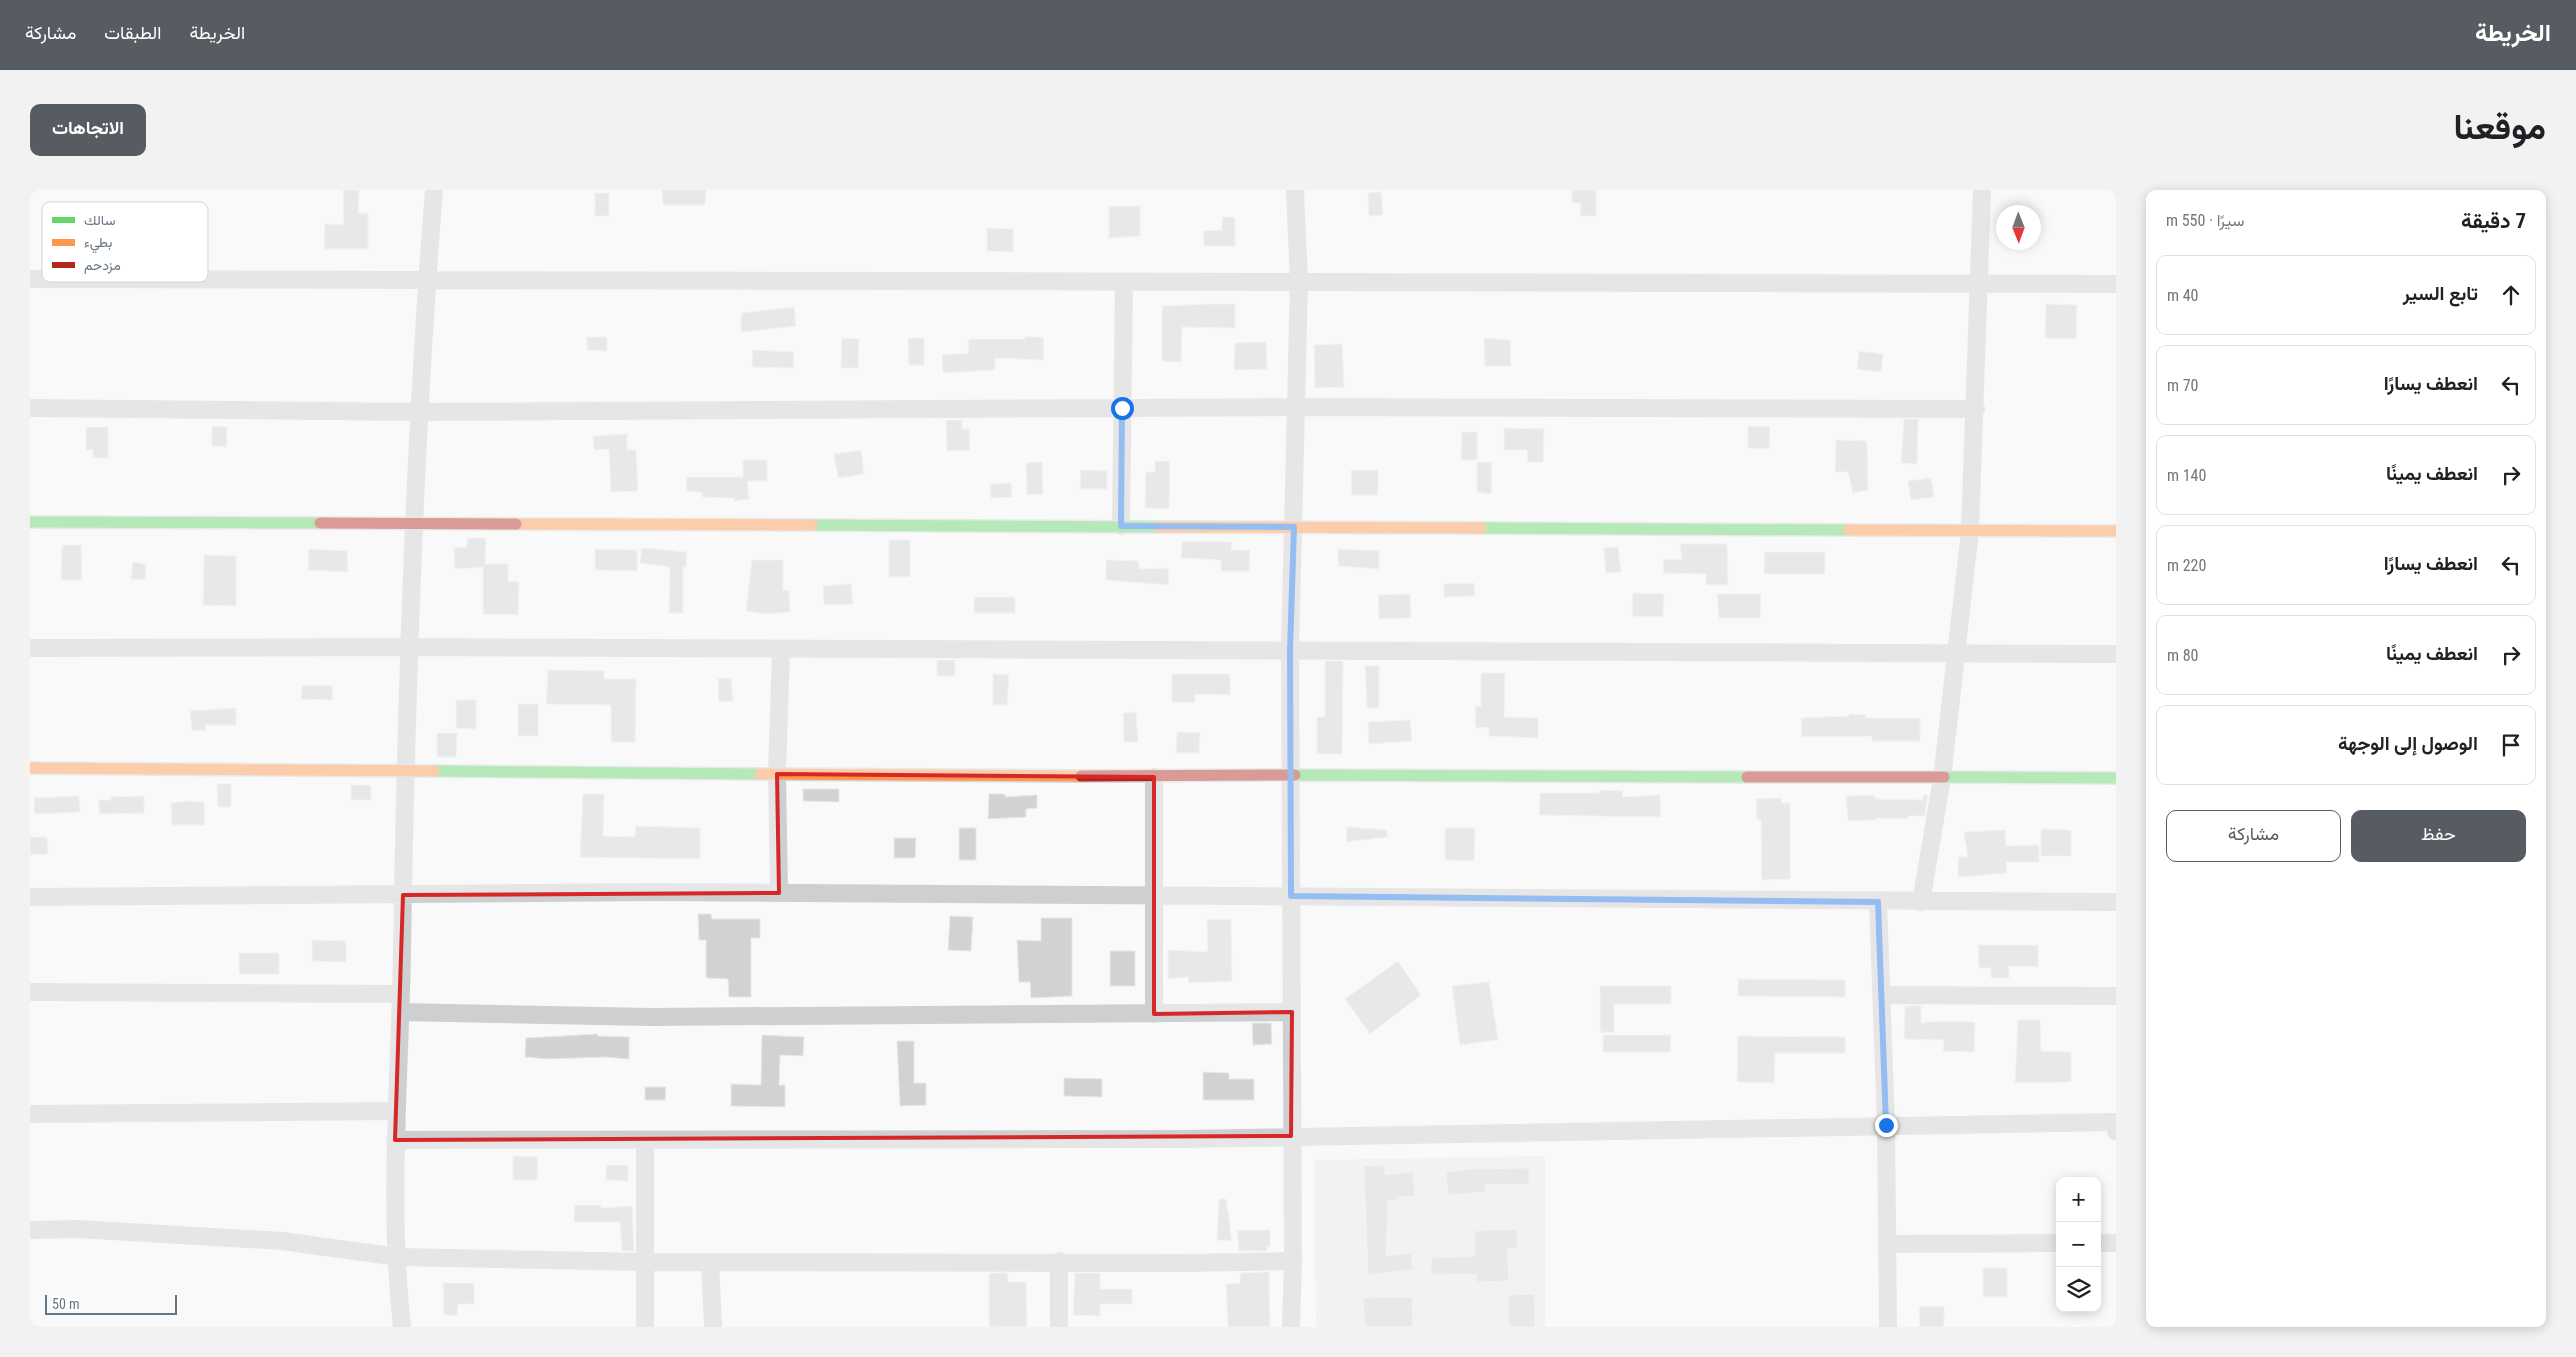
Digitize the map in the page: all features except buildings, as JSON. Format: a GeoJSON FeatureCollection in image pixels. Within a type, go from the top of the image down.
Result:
{"type":"FeatureCollection","features":[{"type":"Feature","properties":{"kind":"street"},"geometry":{"type":"LineString","coordinates":[[402,1327],[394,1201],[395,1140],[401,994],[413,524],[434,190]]}},
{"type":"Feature","properties":{"kind":"street"},"geometry":{"type":"LineString","coordinates":[[1291,1327],[1293,1261],[1290,650],[1297,407],[1298,282],[1295,190]]}},
{"type":"Feature","properties":{"kind":"street"},"geometry":{"type":"LineString","coordinates":[[1921,902],[1942,778],[1970,531],[1976,409],[1982,190]]}},
{"type":"Feature","properties":{"kind":"street"},"geometry":{"type":"LineString","coordinates":[[208,279],[2116,284]]}},
{"type":"Feature","properties":{"kind":"street"},"geometry":{"type":"LineString","coordinates":[[1121,526],[1124,282]]}},
{"type":"Feature","properties":{"kind":"street"},"geometry":{"type":"LineString","coordinates":[[30,408],[419,412],[1297,407],[1976,409]]}},
{"type":"Feature","properties":{"kind":"street"},"geometry":{"type":"LineString","coordinates":[[30,522],[2116,531]]}},
{"type":"Feature","properties":{"kind":"street"},"geometry":{"type":"LineString","coordinates":[[30,648],[781,648],[2116,654]]}},
{"type":"Feature","properties":{"kind":"street"},"geometry":{"type":"LineString","coordinates":[[779,893],[777,774],[781,648]]}},
{"type":"Feature","properties":{"kind":"street"},"geometry":{"type":"LineString","coordinates":[[30,768],[1154,777],[1291,775],[2116,778]]}},
{"type":"Feature","properties":{"kind":"street"},"geometry":{"type":"LineString","coordinates":[[1154,777],[1154,1014]]}},
{"type":"Feature","properties":{"kind":"street"},"geometry":{"type":"LineString","coordinates":[[30,897],[779,893],[1878,902],[2116,902]]}},
{"type":"Feature","properties":{"kind":"street"},"geometry":{"type":"LineString","coordinates":[[1878,902],[1886,1125],[1888,1327]]}},
{"type":"Feature","properties":{"kind":"street"},"geometry":{"type":"LineString","coordinates":[[30,992],[401,994]]}},
{"type":"Feature","properties":{"kind":"street"},"geometry":{"type":"LineString","coordinates":[[1882,995],[2116,996]]}},
{"type":"Feature","properties":{"kind":"street"},"geometry":{"type":"LineString","coordinates":[[400,1012],[651,1016],[1292,1012]]}},
{"type":"Feature","properties":{"kind":"street"},"geometry":{"type":"LineString","coordinates":[[30,1114],[397,1111]]}},
{"type":"Feature","properties":{"kind":"street"},"geometry":{"type":"LineString","coordinates":[[395,1140],[1291,1136],[2116,1122],[2116,1132]]}},
{"type":"Feature","properties":{"kind":"street"},"geometry":{"type":"LineString","coordinates":[[645,1140],[645,1327]]}},
{"type":"Feature","properties":{"kind":"street"},"geometry":{"type":"LineString","coordinates":[[30,1230],[78,1229],[282,1241],[398,1257],[645,1262],[1059,1261],[1183,1263],[1293,1261]]}},
{"type":"Feature","properties":{"kind":"street"},"geometry":{"type":"LineString","coordinates":[[1888,1244],[2056,1243]]}},
{"type":"Feature","properties":{"kind":"street"},"geometry":{"type":"LineString","coordinates":[[2101,1243],[2116,1243]]}},
{"type":"Feature","properties":{"kind":"street"},"geometry":{"type":"LineString","coordinates":[[1059,1261],[1059,1327]]}},
{"type":"Feature","properties":{"kind":"street"},"geometry":{"type":"LineString","coordinates":[[710,1262],[713,1327]]}},
{"type":"Feature","properties":{"kind":"highlighted area"},"geometry":{"type":"Polygon","coordinates":[[[777,774],[1154,777],[1154,1014],[1292,1012],[1291,1136],[395,1140],[403,895],[779,893],[777,774]]]}},
{"type":"Feature","properties":{"kind":"shaded area"},"geometry":{"type":"Polygon","coordinates":[[[1545,1156],[1545,1327],[1316,1327],[1314,1160],[1545,1156]]]}},
{"type":"Feature","properties":{"kind":"traffic: fast"},"geometry":{"type":"LineString","coordinates":[[30,522],[320,523]]}},
{"type":"Feature","properties":{"kind":"traffic: fast"},"geometry":{"type":"LineString","coordinates":[[812,525],[1158,527]]}},
{"type":"Feature","properties":{"kind":"traffic: fast"},"geometry":{"type":"LineString","coordinates":[[1481,528],[1848,530]]}},
{"type":"Feature","properties":{"kind":"traffic: fast"},"geometry":{"type":"LineString","coordinates":[[434,771],[760,774]]}},
{"type":"Feature","properties":{"kind":"traffic: fast"},"geometry":{"type":"LineString","coordinates":[[1295,775],[1747,777]]}},
{"type":"Feature","properties":{"kind":"traffic: fast"},"geometry":{"type":"LineString","coordinates":[[1944,777],[2116,778]]}},
{"type":"Feature","properties":{"kind":"traffic: slow"},"geometry":{"type":"LineString","coordinates":[[516,524],[812,525]]}},
{"type":"Feature","properties":{"kind":"traffic: slow"},"geometry":{"type":"LineString","coordinates":[[1158,527],[1481,528]]}},
{"type":"Feature","properties":{"kind":"traffic: slow"},"geometry":{"type":"LineString","coordinates":[[1848,530],[2116,531]]}},
{"type":"Feature","properties":{"kind":"traffic: slow"},"geometry":{"type":"LineString","coordinates":[[30,768],[434,771]]}},
{"type":"Feature","properties":{"kind":"traffic: slow"},"geometry":{"type":"LineString","coordinates":[[760,774],[1081,776]]}},
{"type":"Feature","properties":{"kind":"traffic: jam"},"geometry":{"type":"LineString","coordinates":[[320,523],[516,524]]}},
{"type":"Feature","properties":{"kind":"traffic: jam"},"geometry":{"type":"LineString","coordinates":[[1081,776],[1295,775]]}},
{"type":"Feature","properties":{"kind":"traffic: jam"},"geometry":{"type":"LineString","coordinates":[[1747,777],[1944,777]]}},
{"type":"Feature","properties":{"kind":"route"},"geometry":{"type":"LineString","coordinates":[[1122,408],[1121,526],[1294,527],[1290,650],[1291,896],[1878,902],[1886,1125]]}}]}
